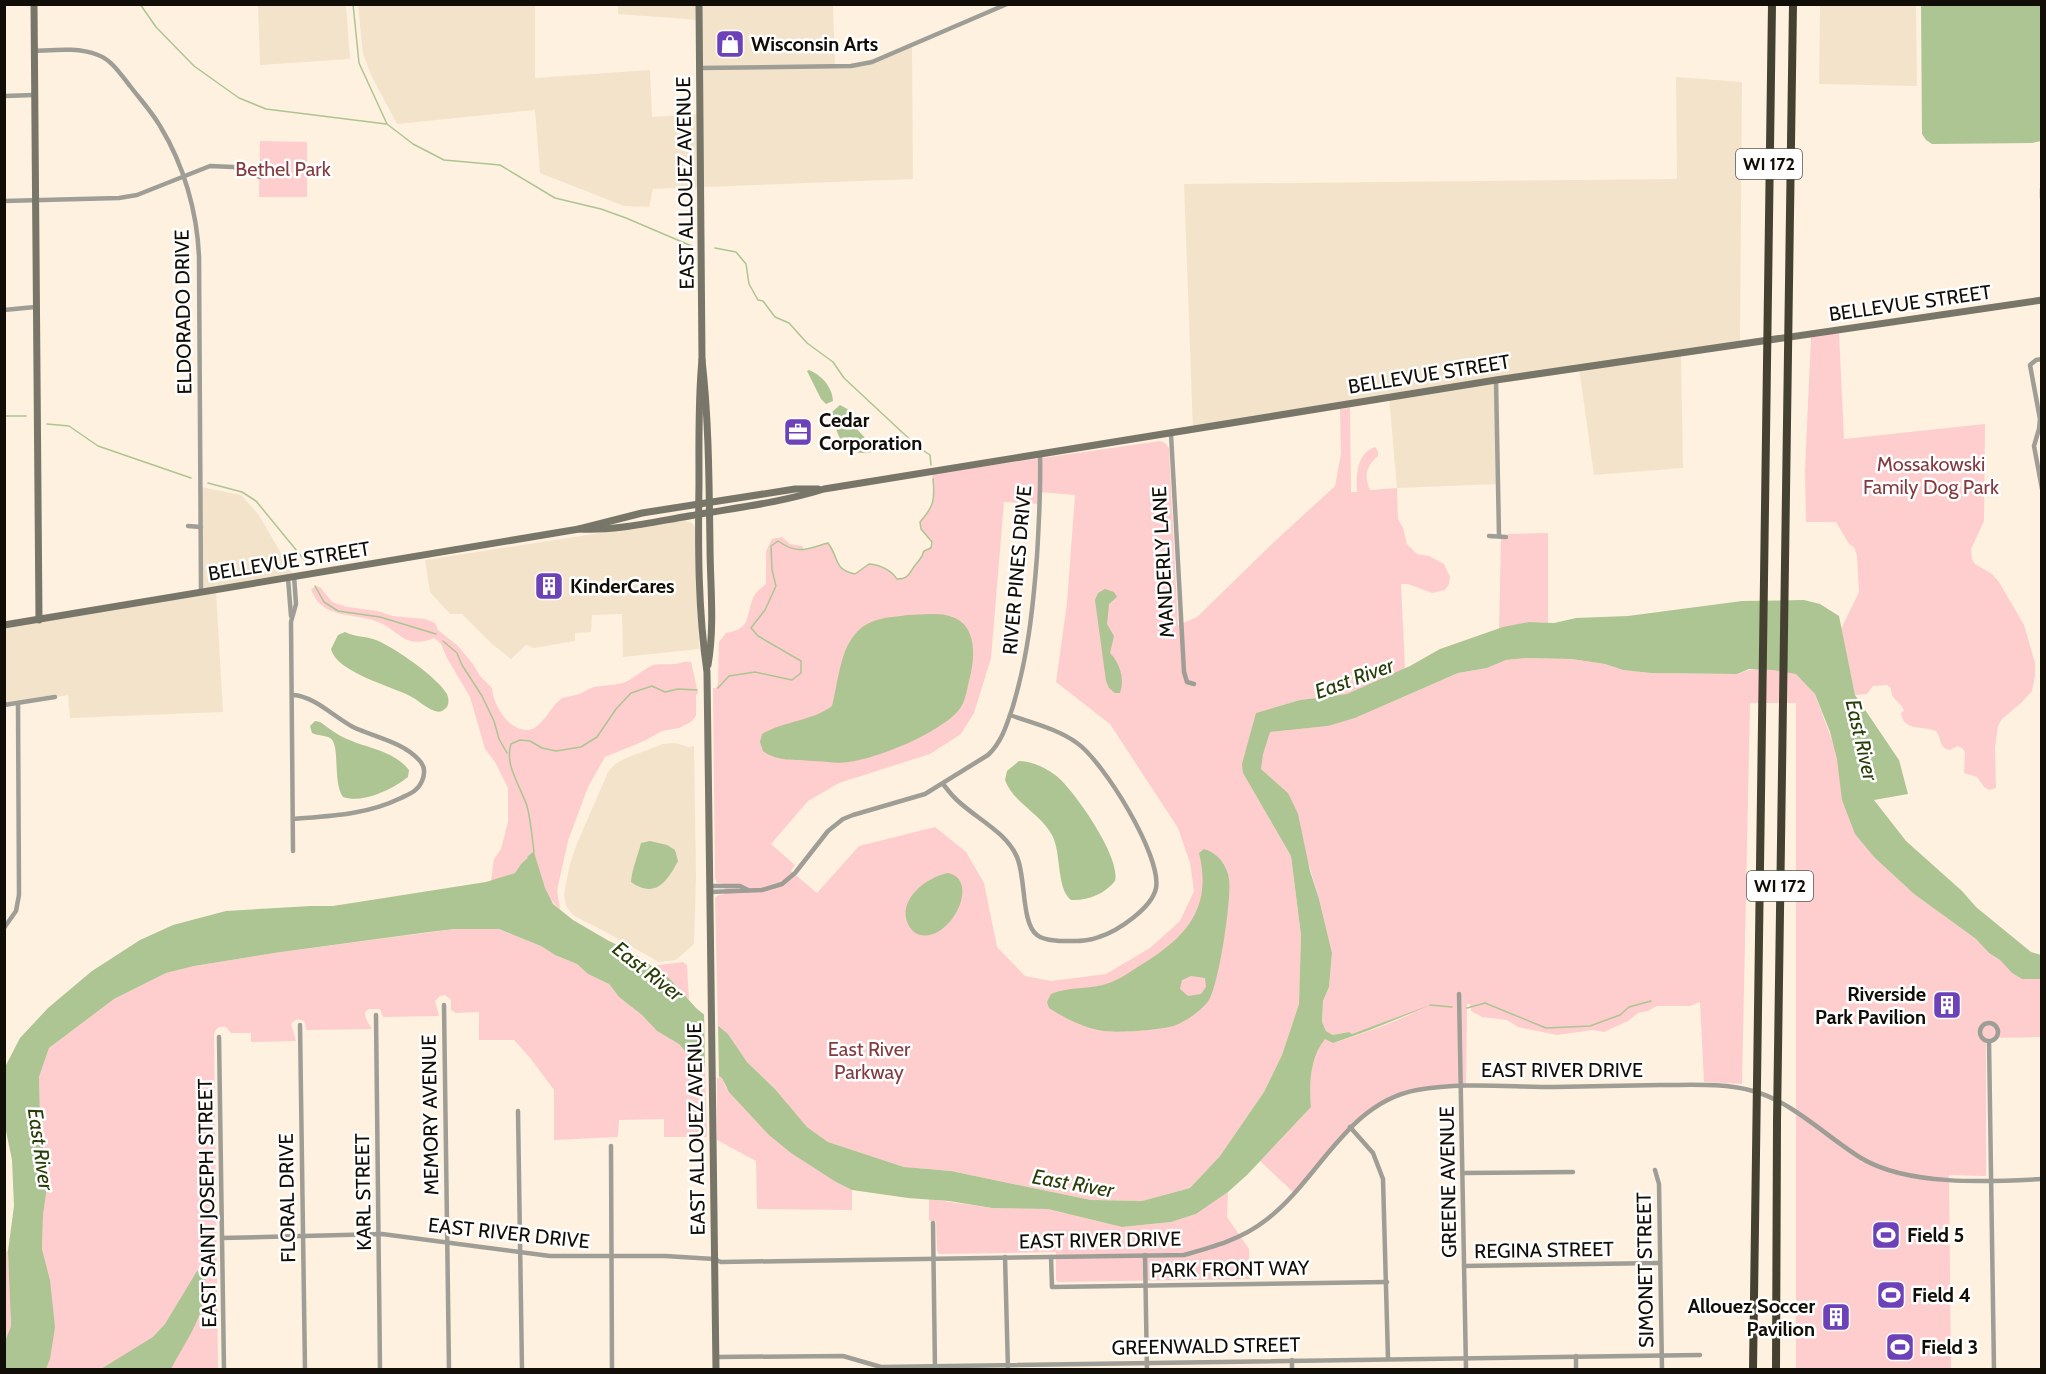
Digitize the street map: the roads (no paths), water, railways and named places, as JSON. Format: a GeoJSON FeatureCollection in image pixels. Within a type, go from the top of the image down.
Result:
{"type":"FeatureCollection","features":[{"type":"Feature","properties":{"kind":"highway","name":"WI 172"},"geometry":{"type":"LineString","coordinates":[[1753,1370],[1772,4]]}},
{"type":"Feature","properties":{"kind":"highway","name":"WI 172"},"geometry":{"type":"LineString","coordinates":[[1776,1370],[1777,1120],[1793,4]]}},
{"type":"Feature","properties":{"kind":"street"},"geometry":{"type":"LineString","coordinates":[[34,4],[39,620]]}},
{"type":"Feature","properties":{"kind":"street","name":"EAST ALLOUEZ AVENUE"},"geometry":{"type":"LineString","coordinates":[[699,4],[702,360],[699,403],[699,514],[700,591],[707,672],[716,1370]]}},
{"type":"Feature","properties":{"kind":"street"},"geometry":{"type":"LineString","coordinates":[[700,68],[851,66],[872,62],[1007,4]]}},
{"type":"Feature","properties":{"kind":"street","name":"ELDORADO DRIVE"},"geometry":{"type":"LineString","coordinates":[[34,51],[85,50],[100,56],[115,67],[160,127],[183,176],[198,229],[201,592]]}},
{"type":"Feature","properties":{"kind":"street"},"geometry":{"type":"LineString","coordinates":[[4,96],[34,95]]}},
{"type":"Feature","properties":{"kind":"street"},"geometry":{"type":"LineString","coordinates":[[4,201],[119,198],[137,195],[210,166],[233,166],[260,177]]}},
{"type":"Feature","properties":{"kind":"street"},"geometry":{"type":"LineString","coordinates":[[2042,189],[2042,198]]}},
{"type":"Feature","properties":{"kind":"street","name":"BELLEVUE STREET"},"geometry":{"type":"LineString","coordinates":[[579,529],[616,528],[710,513],[777,501],[824,489],[1496,380],[2042,300]]}},
{"type":"Feature","properties":{"kind":"street"},"geometry":{"type":"LineString","coordinates":[[4,310],[35,307]]}},
{"type":"Feature","properties":{"kind":"street"},"geometry":{"type":"LineString","coordinates":[[2042,359],[2030,365],[2041,429],[2034,446],[2042,489]]}},
{"type":"Feature","properties":{"kind":"street","name":"EAST ALLOUEZ AVENUE"},"geometry":{"type":"LineString","coordinates":[[702,360],[706,392],[710,503],[711,602],[707,672]]}},
{"type":"Feature","properties":{"kind":"street"},"geometry":{"type":"LineString","coordinates":[[1496,380],[1499,536]]}},
{"type":"Feature","properties":{"kind":"street","name":"MANDERLY LANE"},"geometry":{"type":"LineString","coordinates":[[1171,434],[1184,672],[1187,682],[1194,684]]}},
{"type":"Feature","properties":{"kind":"street","name":"RIVER PINES DRIVE"},"geometry":{"type":"LineString","coordinates":[[710,889],[740,886],[748,890],[769,889],[787,881],[828,831],[847,817],[921,796],[992,752],[1002,736],[1010,715],[1024,666],[1031,627],[1040,501],[1040,455]]}},
{"type":"Feature","properties":{"kind":"street","name":"BELLEVUE STREET"},"geometry":{"type":"LineString","coordinates":[[4,625],[579,529],[622,517],[699,504],[795,489],[824,489]]}},
{"type":"Feature","properties":{"kind":"street"},"geometry":{"type":"LineString","coordinates":[[188,526],[201,527]]}},
{"type":"Feature","properties":{"kind":"street"},"geometry":{"type":"LineString","coordinates":[[1489,536],[1506,537]]}},
{"type":"Feature","properties":{"kind":"street"},"geometry":{"type":"LineString","coordinates":[[291,577],[296,604],[291,622],[293,850]]}},
{"type":"Feature","properties":{"kind":"street"},"geometry":{"type":"LineString","coordinates":[[293,695],[300,695],[351,726],[398,746],[420,761],[424,769],[420,786],[386,805],[356,814],[293,819]]}},
{"type":"Feature","properties":{"kind":"street"},"geometry":{"type":"LineString","coordinates":[[4,705],[55,697]]}},
{"type":"Feature","properties":{"kind":"street"},"geometry":{"type":"LineString","coordinates":[[4,928],[16,911],[19,895],[18,703]]}},
{"type":"Feature","properties":{"kind":"street"},"geometry":{"type":"LineString","coordinates":[[943,784],[958,801],[1001,836],[1013,850],[1022,872],[1029,923],[1039,937],[1060,941],[1094,939],[1106,935],[1127,922],[1145,907],[1152,897],[1156,884],[1154,863],[1136,822],[1094,759],[1071,738],[1010,715]]}},
{"type":"Feature","properties":{"kind":"street","name":"GREENE AVENUE"},"geometry":{"type":"LineString","coordinates":[[1459,994],[1466,1370]]}},
{"type":"Feature","properties":{"kind":"street","name":"MEMORY AVENUE"},"geometry":{"type":"LineString","coordinates":[[444,1005],[449,1370]]}},
{"type":"Feature","properties":{"kind":"street","name":"KARL STREET"},"geometry":{"type":"LineString","coordinates":[[375,1015],[380,1370]]}},
{"type":"Feature","properties":{"kind":"street","name":"FLORAL DRIVE"},"geometry":{"type":"LineString","coordinates":[[300,1025],[305,1370]]}},
{"type":"Feature","properties":{"kind":"street","name":"EAST SAINT JOSEPH STREET"},"geometry":{"type":"LineString","coordinates":[[219,1036],[224,1370]]}},
{"type":"Feature","properties":{"kind":"street"},"geometry":{"type":"LineString","coordinates":[[1989,1041],[1994,1370]]}},
{"type":"Feature","properties":{"kind":"street","name":"EAST RIVER DRIVE"},"geometry":{"type":"LineString","coordinates":[[222,1238],[378,1234],[550,1256],[665,1256],[714,1259],[721,1262],[1184,1255],[1230,1241],[1266,1220],[1283,1205],[1350,1127],[1375,1107],[1393,1097],[1416,1090],[1461,1086],[1704,1085],[1737,1088],[1762,1094],[1794,1111],[1875,1166],[1925,1178],[2042,1179]]}},
{"type":"Feature","properties":{"kind":"street"},"geometry":{"type":"LineString","coordinates":[[518,1112],[522,1370]]}},
{"type":"Feature","properties":{"kind":"street"},"geometry":{"type":"LineString","coordinates":[[1350,1127],[1373,1153],[1383,1179],[1388,1359]]}},
{"type":"Feature","properties":{"kind":"street"},"geometry":{"type":"LineString","coordinates":[[611,1146],[612,1370]]}},
{"type":"Feature","properties":{"kind":"street","name":"SIMONET STREET"},"geometry":{"type":"LineString","coordinates":[[1655,1170],[1659,1184],[1662,1370]]}},
{"type":"Feature","properties":{"kind":"street"},"geometry":{"type":"LineString","coordinates":[[1463,1173],[1573,1172]]}},
{"type":"Feature","properties":{"kind":"street"},"geometry":{"type":"LineString","coordinates":[[933,1223],[935,1368]]}},
{"type":"Feature","properties":{"kind":"street"},"geometry":{"type":"LineString","coordinates":[[1145,1255],[1147,1370]]}},
{"type":"Feature","properties":{"kind":"street"},"geometry":{"type":"LineString","coordinates":[[1005,1257],[1008,1367]]}},
{"type":"Feature","properties":{"kind":"street","name":"PARK FRONT WAY"},"geometry":{"type":"LineString","coordinates":[[1051,1257],[1052,1287],[1387,1282]]}},
{"type":"Feature","properties":{"kind":"street","name":"REGINA STREET"},"geometry":{"type":"LineString","coordinates":[[1464,1266],[1660,1263]]}},
{"type":"Feature","properties":{"kind":"street","name":"GREENWALD STREET"},"geometry":{"type":"LineString","coordinates":[[716,1357],[827,1355],[849,1358],[881,1367],[935,1368],[1076,1367],[1147,1362],[1700,1355]]}},
{"type":"Feature","properties":{"kind":"street"},"geometry":{"type":"LineString","coordinates":[[1576,1356],[1576,1370]]}},
{"type":"Feature","properties":{"kind":"street"},"geometry":{"type":"LineString","coordinates":[[1292,1360],[1292,1370]]}},
{"type":"Feature","properties":{"kind":"street"},"geometry":{"type":"LineString","coordinates":[[1215,1361],[1215,1370]]}},
{"type":"Feature","properties":{"kind":"water"},"geometry":{"type":"Polygon","coordinates":[[[1921,5],[2041,5],[2041,141],[1932,144],[1926,140],[1922,134],[1921,5]]]}},
{"type":"Feature","properties":{"kind":"water"},"geometry":{"type":"Polygon","coordinates":[[[809,370],[825,382],[831,391],[833,401],[826,404],[821,399],[807,371],[809,370]]]}},
{"type":"Feature","properties":{"kind":"water"},"geometry":{"type":"Polygon","coordinates":[[[840,405],[849,410],[853,425],[868,441],[872,452],[854,452],[843,443],[836,429],[832,412],[840,405]]]}},
{"type":"Feature","properties":{"kind":"water"},"geometry":{"type":"Polygon","coordinates":[[[1105,589],[1114,592],[1117,597],[1109,604],[1107,624],[1114,636],[1110,653],[1121,672],[1120,693],[1115,693],[1109,688],[1106,681],[1095,600],[1098,593],[1105,589]]]}},
{"type":"Feature","properties":{"kind":"water","name":"East River"},"geometry":{"type":"Polygon","coordinates":[[[1804,600],[1820,604],[1839,616],[1855,695],[1899,760],[1908,794],[1874,800],[1906,841],[1962,891],[1976,907],[2031,952],[2041,955],[2041,979],[2022,979],[2012,973],[1976,939],[1914,894],[1875,858],[1855,834],[1842,800],[1837,759],[1830,732],[1815,694],[1796,674],[1749,669],[1737,674],[1651,673],[1623,670],[1605,664],[1572,659],[1506,660],[1487,668],[1458,673],[1355,718],[1328,726],[1270,732],[1261,769],[1288,793],[1298,814],[1310,871],[1332,953],[1329,987],[1323,1001],[1322,1022],[1326,1031],[1333,1035],[1349,1032],[1352,1034],[1430,1005],[1333,1043],[1325,1039],[1313,1062],[1311,1107],[1247,1175],[1228,1192],[1196,1214],[1171,1222],[1122,1227],[1048,1209],[992,1208],[852,1190],[791,1153],[769,1135],[729,1092],[722,1078],[689,1056],[679,1044],[657,1031],[642,1015],[619,997],[609,984],[588,974],[577,964],[499,929],[455,929],[429,932],[281,952],[194,966],[166,973],[114,999],[49,1048],[39,1077],[47,1187],[42,1249],[50,1280],[55,1327],[50,1359],[46,1369],[5,1369],[4,1344],[11,1326],[8,1251],[14,1206],[12,1160],[5,1126],[5,1067],[20,1038],[48,1008],[92,971],[140,940],[173,925],[226,911],[333,906],[486,882],[515,873],[534,852],[545,888],[553,904],[573,920],[630,951],[670,979],[696,1008],[728,1034],[747,1062],[775,1089],[807,1127],[828,1142],[904,1167],[951,1171],[1091,1200],[1142,1201],[1190,1188],[1220,1156],[1264,1092],[1282,1055],[1299,1004],[1301,935],[1291,856],[1243,773],[1242,764],[1256,713],[1300,700],[1347,694],[1410,666],[1440,649],[1503,627],[1529,622],[1554,623],[1576,618],[1628,616],[1742,601],[1804,600]]]}},
{"type":"Feature","properties":{"kind":"water"},"geometry":{"type":"Polygon","coordinates":[[[907,615],[947,615],[960,621],[970,634],[973,651],[972,669],[965,699],[958,711],[937,728],[907,744],[860,760],[839,763],[787,759],[768,755],[763,751],[760,742],[762,734],[779,726],[816,715],[832,706],[843,657],[854,635],[874,621],[907,615]]]}},
{"type":"Feature","properties":{"kind":"water"},"geometry":{"type":"Polygon","coordinates":[[[345,632],[376,640],[415,663],[442,687],[447,694],[447,707],[440,712],[432,710],[410,696],[343,665],[331,649],[338,635],[345,632]]]}},
{"type":"Feature","properties":{"kind":"water"},"geometry":{"type":"Polygon","coordinates":[[[315,721],[343,737],[396,758],[409,770],[408,777],[368,797],[351,799],[343,797],[338,782],[333,742],[328,737],[312,733],[310,726],[315,721]]]}},
{"type":"Feature","properties":{"kind":"water"},"geometry":{"type":"Polygon","coordinates":[[[1019,761],[1036,764],[1057,776],[1087,813],[1105,843],[1115,871],[1115,881],[1106,890],[1083,899],[1071,900],[1067,895],[1061,880],[1053,837],[1042,822],[1014,795],[1005,780],[1007,771],[1019,761]]]}},
{"type":"Feature","properties":{"kind":"water"},"geometry":{"type":"Polygon","coordinates":[[[650,841],[667,845],[675,850],[678,861],[665,881],[659,886],[647,889],[631,882],[641,843],[650,841]]]}},
{"type":"Feature","properties":{"kind":"water"},"geometry":{"type":"Polygon","coordinates":[[[1204,849],[1214,853],[1224,864],[1229,879],[1229,903],[1217,977],[1209,1000],[1203,1007],[1170,1027],[1119,1032],[1089,1028],[1049,1008],[1047,1002],[1051,994],[1095,987],[1118,979],[1171,944],[1192,920],[1198,906],[1202,890],[1199,853],[1204,849]],[[1191,976],[1182,980],[1180,989],[1188,996],[1201,994],[1206,987],[1205,978],[1191,976]]]}},
{"type":"Feature","properties":{"kind":"water"},"geometry":{"type":"Polygon","coordinates":[[[948,873],[958,878],[962,886],[962,897],[958,909],[943,929],[932,934],[917,934],[909,926],[906,915],[910,898],[923,884],[948,873]]]}},
{"type":"Feature","properties":{"kind":"water"},"geometry":{"type":"Polygon","coordinates":[[[203,1270],[205,1296],[202,1309],[171,1369],[101,1369],[153,1337],[165,1324],[197,1271],[203,1270]]]}},
{"type":"Feature","properties":{"kind":"waterway"},"geometry":{"type":"LineString","coordinates":[[140,4],[156,27],[194,66],[239,98],[266,109],[386,124]]}},
{"type":"Feature","properties":{"kind":"waterway"},"geometry":{"type":"LineString","coordinates":[[353,4],[359,63],[387,124],[413,144],[444,160],[500,165],[555,198],[601,209],[694,247]]}},
{"type":"Feature","properties":{"kind":"waterway"},"geometry":{"type":"LineString","coordinates":[[715,248],[736,252],[746,264],[749,284],[758,300],[763,301],[775,317],[789,323],[807,343],[833,362],[844,378],[918,447],[930,455],[931,465]]}},
{"type":"Feature","properties":{"kind":"waterway"},"geometry":{"type":"LineString","coordinates":[[4,416],[26,416]]}},
{"type":"Feature","properties":{"kind":"waterway"},"geometry":{"type":"LineString","coordinates":[[47,424],[69,426],[98,446],[191,478]]}},
{"type":"Feature","properties":{"kind":"waterway"},"geometry":{"type":"LineString","coordinates":[[718,688],[729,676],[755,672],[792,680],[801,673],[801,661],[758,636],[751,628],[765,610],[776,586],[772,570],[771,546],[778,541],[791,548],[802,550],[828,543],[840,566],[848,572],[855,574],[869,564],[885,568],[897,579],[904,578],[924,551],[931,548],[932,542],[921,529],[920,522],[933,502],[933,479]]}},
{"type":"Feature","properties":{"kind":"waterway"},"geometry":{"type":"LineString","coordinates":[[208,483],[242,492],[256,501],[306,562]]}},
{"type":"Feature","properties":{"kind":"waterway"},"geometry":{"type":"LineString","coordinates":[[315,586],[324,602],[338,611],[380,617],[436,634]]}},
{"type":"Feature","properties":{"kind":"waterway"},"geometry":{"type":"LineString","coordinates":[[443,641],[457,653],[482,696],[507,753]]}},
{"type":"Feature","properties":{"kind":"waterway"},"geometry":{"type":"LineString","coordinates":[[528,857],[534,852],[530,823],[527,806],[511,768],[509,752],[511,744],[520,740],[530,741],[542,748],[556,751],[581,747],[597,737],[616,709],[631,693],[652,686],[665,692],[678,689],[697,690]]}},
{"type":"Feature","properties":{"kind":"waterway"},"geometry":{"type":"LineString","coordinates":[[1467,1008],[1485,1003],[1546,1028],[1590,1026],[1620,1015],[1629,1007],[1651,1001]]}},
{"type":"Feature","properties":{"kind":"waterway"},"geometry":{"type":"LineString","coordinates":[[1430,1005],[1452,1007]]}},
{"type":"Feature","properties":{"kind":"place","name":"Wisconsin Arts"},"geometry":{"type":"Point","coordinates":[730,44]}},
{"type":"Feature","properties":{"kind":"place","name":"Cedar Corporation"},"geometry":{"type":"Point","coordinates":[798,432]}},
{"type":"Feature","properties":{"kind":"place","name":"KinderCares"},"geometry":{"type":"Point","coordinates":[549,586]}},
{"type":"Feature","properties":{"kind":"place","name":"Riverside Park Pavilion"},"geometry":{"type":"Point","coordinates":[1947,1005]}},
{"type":"Feature","properties":{"kind":"place","name":"Field 5"},"geometry":{"type":"Point","coordinates":[1886,1235]}},
{"type":"Feature","properties":{"kind":"place","name":"Field 4"},"geometry":{"type":"Point","coordinates":[1891,1295]}},
{"type":"Feature","properties":{"kind":"place","name":"Allouez Soccer Pavilion"},"geometry":{"type":"Point","coordinates":[1836,1317]}},
{"type":"Feature","properties":{"kind":"place","name":"Field 3"},"geometry":{"type":"Point","coordinates":[1900,1347]}},
{"type":"Feature","properties":{"kind":"park label","name":"Bethel Park"},"geometry":{"type":"Point","coordinates":[283,169]}},
{"type":"Feature","properties":{"kind":"park label","name":"Mossakowski Family Dog Park"},"geometry":{"type":"Point","coordinates":[1931,476]}},
{"type":"Feature","properties":{"kind":"park label","name":"East River Parkway"},"geometry":{"type":"Point","coordinates":[869,1060]}}]}
